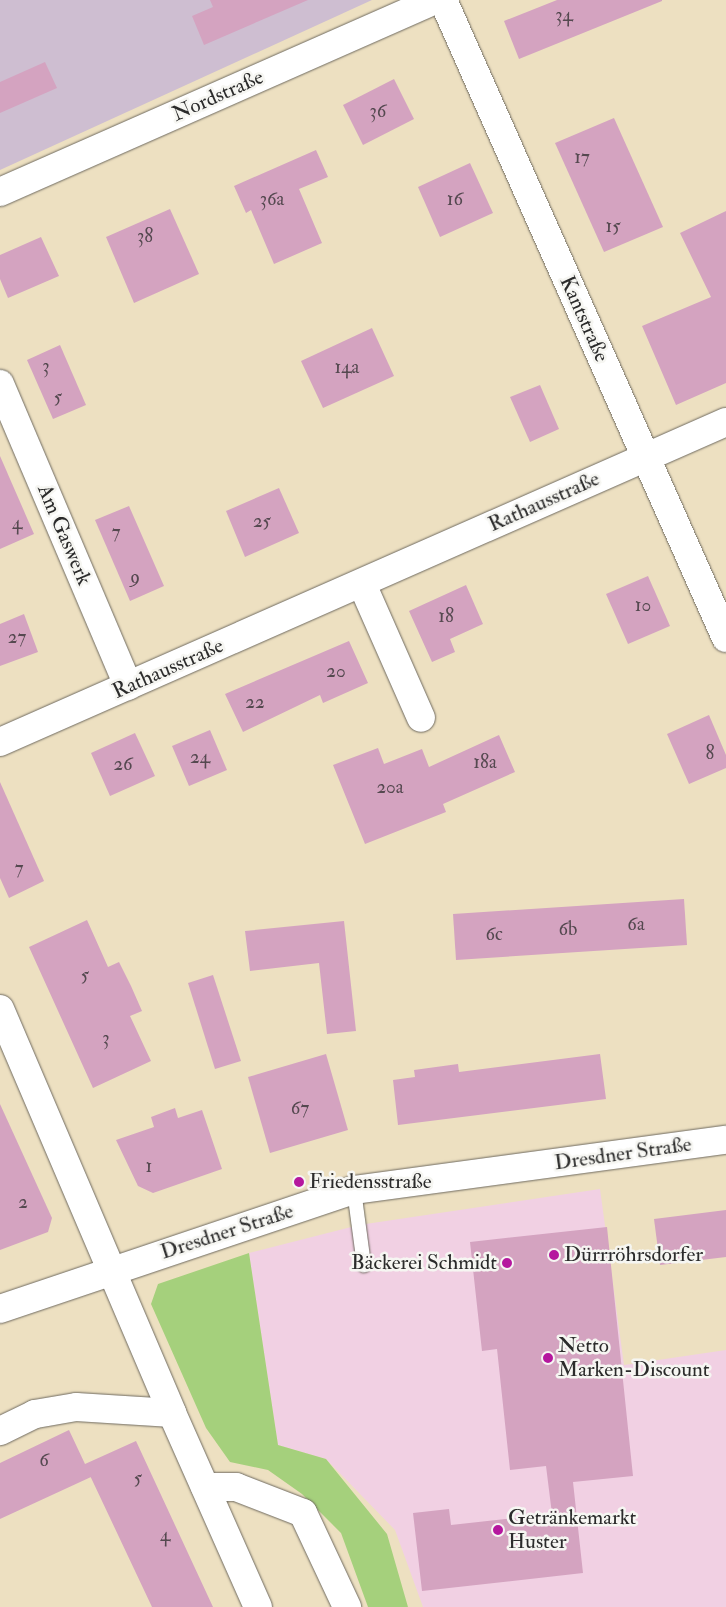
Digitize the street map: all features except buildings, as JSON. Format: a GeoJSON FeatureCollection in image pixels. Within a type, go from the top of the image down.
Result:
{"type":"FeatureCollection","features":[{"type":"Feature","properties":{"kind":"street","name":"Nordstraße"},"geometry":{"type":"LineString","coordinates":[[0,192],[436,0]]}},
{"type":"Feature","properties":{"kind":"street","name":"Kantstraße"},"geometry":{"type":"LineString","coordinates":[[443,0],[644,457],[726,638]]}},
{"type":"Feature","properties":{"kind":"street","name":"Am Gaswerk"},"geometry":{"type":"LineString","coordinates":[[0,384],[128,686]]}},
{"type":"Feature","properties":{"kind":"street","name":"Rathausstraße"},"geometry":{"type":"LineString","coordinates":[[0,742],[726,422]]}},
{"type":"Feature","properties":{"kind":"street"},"geometry":{"type":"LineString","coordinates":[[362,584],[421,718]]}},
{"type":"Feature","properties":{"kind":"street"},"geometry":{"type":"LineString","coordinates":[[0,1009],[114,1270],[172,1413],[258,1607]]}},
{"type":"Feature","properties":{"kind":"street","name":"Dresdner Straße"},"geometry":{"type":"LineString","coordinates":[[0,1309],[354,1190],[726,1140]]}},
{"type":"Feature","properties":{"kind":"street"},"geometry":{"type":"LineString","coordinates":[[0,1431],[35,1414],[76,1407],[172,1413]]}},
{"type":"Feature","properties":{"kind":"street"},"geometry":{"type":"LineString","coordinates":[[205,1487],[236,1487],[303,1513],[347,1607]]}},
{"type":"Feature","properties":{"kind":"lane"},"geometry":{"type":"LineString","coordinates":[[354,1190],[364,1265]]}},
{"type":"Feature","properties":{"kind":"shaded area"},"geometry":{"type":"Polygon","coordinates":[[[0,0],[372,0],[0,170],[0,0]]]}},
{"type":"Feature","properties":{"kind":"shaded area"},"geometry":{"type":"Polygon","coordinates":[[[600,1189],[624,1365],[726,1350],[726,1607],[423,1607],[395,1530],[326,1459],[278,1445],[249,1253],[359,1225],[600,1189]]]}},
{"type":"Feature","properties":{"kind":"green space"},"geometry":{"type":"Polygon","coordinates":[[[249,1253],[278,1445],[326,1459],[387,1534],[408,1607],[368,1607],[341,1533],[302,1494],[268,1470],[230,1462],[206,1428],[151,1304],[158,1284],[249,1253]]]}},
{"type":"Feature","properties":{"kind":"place","name":"Friedensstraße"},"geometry":{"type":"Point","coordinates":[299,1182]}},
{"type":"Feature","properties":{"kind":"place","name":"Dürrröhrsdorfer"},"geometry":{"type":"Point","coordinates":[554,1255]}},
{"type":"Feature","properties":{"kind":"place","name":"Bäckerei Schmidt"},"geometry":{"type":"Point","coordinates":[507,1263]}},
{"type":"Feature","properties":{"kind":"place","name":"Netto Marken-Discount"},"geometry":{"type":"Point","coordinates":[548,1358]}},
{"type":"Feature","properties":{"kind":"place","name":"Getränkemarkt Huster"},"geometry":{"type":"Point","coordinates":[498,1530]}}]}
